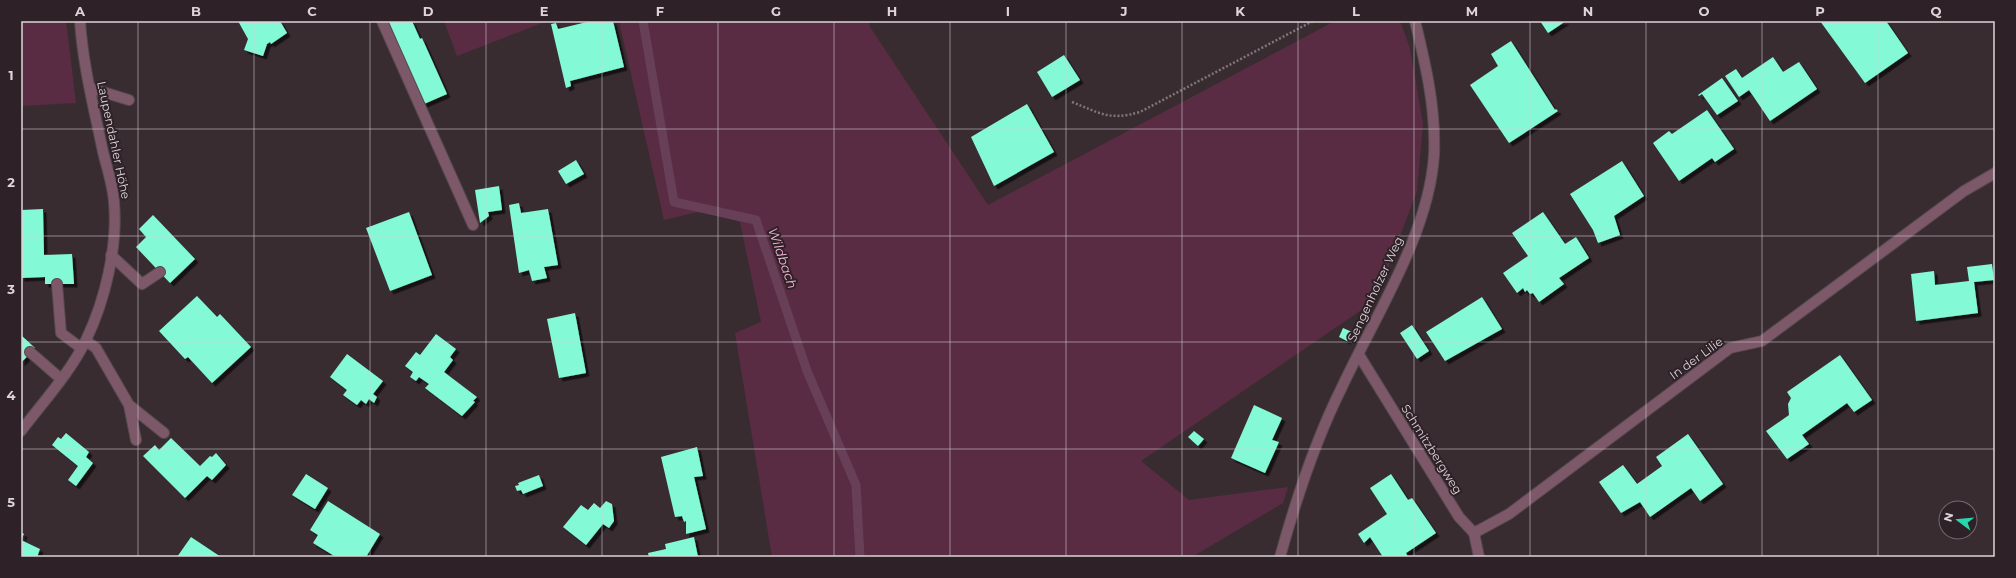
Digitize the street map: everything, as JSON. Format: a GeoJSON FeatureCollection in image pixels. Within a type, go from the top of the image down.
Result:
{"type":"FeatureCollection","features":[{"type":"Feature","properties":{"kind":"street","name":"Laupendahler Höhe"},"geometry":{"type":"LineString","coordinates":[[21,431],[61,379],[83,345],[97,313],[108,278],[114,202],[83,54],[80,21]]}},
{"type":"Feature","properties":{"kind":"street"},"geometry":{"type":"LineString","coordinates":[[382,21],[473,225]]}},
{"type":"Feature","properties":{"kind":"street","name":"Sengenholzer Weg"},"geometry":{"type":"LineString","coordinates":[[1280,557],[1298,494],[1342,386],[1381,312],[1413,237],[1427,198],[1434,156],[1434,119],[1429,76],[1415,21]]}},
{"type":"Feature","properties":{"kind":"street"},"geometry":{"type":"LineString","coordinates":[[90,88],[129,100]]}},
{"type":"Feature","properties":{"kind":"street","name":"In der Lilie"},"geometry":{"type":"LineString","coordinates":[[1474,533],[1509,514],[1730,348],[1762,342],[1964,191],[1995,172]]}},
{"type":"Feature","properties":{"kind":"street"},"geometry":{"type":"LineString","coordinates":[[111,255],[142,284],[160,272]]}},
{"type":"Feature","properties":{"kind":"street"},"geometry":{"type":"LineString","coordinates":[[57,284],[62,333],[83,345],[96,348],[129,405],[136,440]]}},
{"type":"Feature","properties":{"kind":"street"},"geometry":{"type":"LineString","coordinates":[[30,352],[61,379]]}},
{"type":"Feature","properties":{"kind":"street","name":"Schmitzbergweg"},"geometry":{"type":"LineString","coordinates":[[1359,355],[1459,517],[1474,533]]}},
{"type":"Feature","properties":{"kind":"street"},"geometry":{"type":"LineString","coordinates":[[129,405],[164,433]]}},
{"type":"Feature","properties":{"kind":"street"},"geometry":{"type":"LineString","coordinates":[[1474,533],[1478,557]]}},
{"type":"Feature","properties":{"kind":"path"},"geometry":{"type":"LineString","coordinates":[[1072,102],[1112,117],[1126,116],[1140,112],[1313,21]]}},
{"type":"Feature","properties":{"kind":"shaded area"},"geometry":{"type":"Polygon","coordinates":[[[21,21],[66,21],[76,103],[21,106],[21,21]]]}},
{"type":"Feature","properties":{"kind":"shaded area"},"geometry":{"type":"Polygon","coordinates":[[[444,21],[547,21],[457,56],[444,21]]]}},
{"type":"Feature","properties":{"kind":"shaded area"},"geometry":{"type":"Polygon","coordinates":[[[619,21],[869,21],[870,27],[988,205],[1335,21],[1400,21],[1410,48],[1423,124],[1417,191],[1376,300],[1141,461],[1189,500],[1288,487],[1283,503],[1192,557],[772,557],[735,333],[761,322],[740,222],[702,211],[664,220],[619,21]]]}},
{"type":"Feature","properties":{"kind":"building"},"geometry":{"type":"Polygon","coordinates":[[[238,21],[280,21],[287,33],[271,44],[270,42],[267,44],[263,56],[244,50],[248,39],[238,21]]]}},
{"type":"Feature","properties":{"kind":"building"},"geometry":{"type":"Polygon","coordinates":[[[388,21],[412,21],[420,39],[422,38],[447,94],[424,104],[388,21]]]}},
{"type":"Feature","properties":{"kind":"building"},"geometry":{"type":"Polygon","coordinates":[[[591,21],[613,21],[624,67],[570,81],[571,86],[566,88],[551,24],[556,23],[558,29],[591,21]]]}},
{"type":"Feature","properties":{"kind":"building"},"geometry":{"type":"Polygon","coordinates":[[[1540,21],[1566,21],[1548,33],[1540,21]]]}},
{"type":"Feature","properties":{"kind":"building"},"geometry":{"type":"Polygon","coordinates":[[[1820,21],[1886,21],[1908,53],[1865,83],[1820,21]]]}},
{"type":"Feature","properties":{"kind":"building"},"geometry":{"type":"Polygon","coordinates":[[[1511,41],[1555,110],[1556,109],[1558,111],[1509,143],[1470,85],[1498,66],[1491,54],[1511,41]]]}},
{"type":"Feature","properties":{"kind":"building"},"geometry":{"type":"Polygon","coordinates":[[[1064,55],[1080,80],[1052,97],[1037,72],[1064,55]]]}},
{"type":"Feature","properties":{"kind":"building"},"geometry":{"type":"Polygon","coordinates":[[[1773,57],[1783,72],[1799,62],[1817,89],[1770,121],[1749,90],[1739,97],[1725,76],[1736,69],[1742,78],[1773,57]]]}},
{"type":"Feature","properties":{"kind":"building"},"geometry":{"type":"Polygon","coordinates":[[[1722,78],[1738,101],[1717,115],[1702,94],[1699,96],[1698,95],[1722,78]]]}},
{"type":"Feature","properties":{"kind":"building"},"geometry":{"type":"Polygon","coordinates":[[[1027,104],[1054,152],[994,186],[971,137],[1027,104]]]}},
{"type":"Feature","properties":{"kind":"building"},"geometry":{"type":"Polygon","coordinates":[[[1707,110],[1734,149],[1715,162],[1712,158],[1679,181],[1653,143],[1669,131],[1672,134],[1707,110]]]}},
{"type":"Feature","properties":{"kind":"building"},"geometry":{"type":"Polygon","coordinates":[[[576,160],[584,174],[566,184],[558,171],[576,160]]]}},
{"type":"Feature","properties":{"kind":"building"},"geometry":{"type":"Polygon","coordinates":[[[1622,161],[1644,196],[1614,216],[1620,235],[1598,243],[1593,230],[1570,194],[1622,161]]]}},
{"type":"Feature","properties":{"kind":"building"},"geometry":{"type":"Polygon","coordinates":[[[499,186],[502,210],[488,212],[489,216],[480,223],[475,190],[499,186]]]}},
{"type":"Feature","properties":{"kind":"building"},"geometry":{"type":"Polygon","coordinates":[[[519,203],[521,213],[548,209],[558,265],[544,267],[547,278],[532,281],[529,270],[519,273],[509,205],[519,203]]]}},
{"type":"Feature","properties":{"kind":"building"},"geometry":{"type":"Polygon","coordinates":[[[43,209],[44,255],[72,254],[74,284],[45,284],[45,277],[21,278],[21,210],[43,209]]]}},
{"type":"Feature","properties":{"kind":"building"},"geometry":{"type":"Polygon","coordinates":[[[409,212],[432,275],[390,291],[366,228],[409,212]]]}},
{"type":"Feature","properties":{"kind":"building"},"geometry":{"type":"Polygon","coordinates":[[[1543,212],[1565,244],[1576,237],[1589,258],[1559,278],[1564,284],[1539,302],[1533,293],[1530,294],[1527,290],[1525,292],[1523,288],[1517,293],[1503,273],[1528,256],[1512,233],[1543,212]]]}},
{"type":"Feature","properties":{"kind":"building"},"geometry":{"type":"Polygon","coordinates":[[[153,215],[195,259],[170,283],[136,247],[146,237],[139,229],[153,215]]]}},
{"type":"Feature","properties":{"kind":"building"},"geometry":{"type":"Polygon","coordinates":[[[1992,264],[1994,280],[1974,282],[1978,313],[1916,321],[1911,274],[1934,271],[1935,285],[1969,281],[1967,267],[1992,264]]]}},
{"type":"Feature","properties":{"kind":"building"},"geometry":{"type":"Polygon","coordinates":[[[197,296],[217,317],[220,314],[251,347],[212,383],[188,357],[185,359],[159,331],[197,296]]]}},
{"type":"Feature","properties":{"kind":"building"},"geometry":{"type":"Polygon","coordinates":[[[1482,297],[1502,329],[1445,361],[1426,332],[1482,297]]]}},
{"type":"Feature","properties":{"kind":"building"},"geometry":{"type":"Polygon","coordinates":[[[575,313],[586,373],[559,378],[547,319],[575,313]]]}},
{"type":"Feature","properties":{"kind":"building"},"geometry":{"type":"Polygon","coordinates":[[[1412,325],[1429,351],[1417,359],[1400,333],[1412,325]]]}},
{"type":"Feature","properties":{"kind":"building"},"geometry":{"type":"Polygon","coordinates":[[[1343,328],[1352,332],[1347,341],[1339,337],[1343,328]]]}},
{"type":"Feature","properties":{"kind":"building"},"geometry":{"type":"Polygon","coordinates":[[[436,334],[456,349],[450,357],[453,360],[444,372],[477,397],[473,401],[475,402],[462,416],[425,388],[429,384],[419,377],[416,381],[410,377],[413,372],[405,366],[416,352],[420,355],[436,334]]]}},
{"type":"Feature","properties":{"kind":"building"},"geometry":{"type":"Polygon","coordinates":[[[21,335],[35,348],[21,363],[21,335]]]}},
{"type":"Feature","properties":{"kind":"building"},"geometry":{"type":"Polygon","coordinates":[[[347,354],[383,381],[373,394],[377,397],[374,403],[369,399],[366,404],[361,400],[357,405],[343,395],[347,390],[330,377],[347,354]]]}},
{"type":"Feature","properties":{"kind":"building"},"geometry":{"type":"Polygon","coordinates":[[[1840,355],[1872,400],[1854,412],[1847,403],[1802,435],[1809,444],[1787,459],[1766,431],[1789,415],[1788,404],[1791,398],[1787,392],[1840,355]]]}},
{"type":"Feature","properties":{"kind":"building"},"geometry":{"type":"Polygon","coordinates":[[[1254,405],[1282,418],[1272,440],[1279,442],[1265,473],[1231,458],[1254,405]]]}},
{"type":"Feature","properties":{"kind":"building"},"geometry":{"type":"Polygon","coordinates":[[[1194,431],[1204,439],[1198,446],[1188,437],[1194,431]]]}},
{"type":"Feature","properties":{"kind":"building"},"geometry":{"type":"Polygon","coordinates":[[[66,433],[89,452],[86,457],[93,463],[76,486],[68,480],[78,466],[52,445],[58,437],[61,439],[66,433]]]}},
{"type":"Feature","properties":{"kind":"building"},"geometry":{"type":"Polygon","coordinates":[[[1688,434],[1723,484],[1700,501],[1691,488],[1650,517],[1640,502],[1621,513],[1599,482],[1623,465],[1637,484],[1662,466],[1656,457],[1688,434]]]}},
{"type":"Feature","properties":{"kind":"building"},"geometry":{"type":"Polygon","coordinates":[[[171,438],[200,466],[210,456],[212,457],[216,453],[226,465],[212,480],[207,476],[185,498],[143,456],[155,445],[159,450],[171,438]]]}},
{"type":"Feature","properties":{"kind":"building"},"geometry":{"type":"Polygon","coordinates":[[[697,447],[703,476],[694,477],[706,529],[686,534],[686,521],[684,522],[682,516],[675,517],[661,457],[697,447]]]}},
{"type":"Feature","properties":{"kind":"building"},"geometry":{"type":"Polygon","coordinates":[[[306,474],[328,488],[315,509],[292,495],[306,474]]]}},
{"type":"Feature","properties":{"kind":"building"},"geometry":{"type":"Polygon","coordinates":[[[1391,474],[1408,500],[1412,498],[1436,533],[1406,553],[1408,557],[1383,557],[1370,537],[1364,543],[1358,534],[1387,514],[1370,488],[1391,474]]]}},
{"type":"Feature","properties":{"kind":"building"},"geometry":{"type":"Polygon","coordinates":[[[539,475],[543,486],[523,494],[521,490],[517,491],[515,486],[519,485],[518,483],[539,475]]]}},
{"type":"Feature","properties":{"kind":"building"},"geometry":{"type":"Polygon","coordinates":[[[328,501],[380,534],[366,557],[336,557],[313,543],[318,535],[310,530],[328,501]]]}},
{"type":"Feature","properties":{"kind":"building"},"geometry":{"type":"Polygon","coordinates":[[[606,501],[612,504],[614,521],[609,528],[603,524],[586,545],[563,527],[581,505],[588,510],[594,503],[600,508],[606,501]]]}},
{"type":"Feature","properties":{"kind":"building"},"geometry":{"type":"Polygon","coordinates":[[[21,532],[24,534],[21,540],[21,532]]]}},
{"type":"Feature","properties":{"kind":"building"},"geometry":{"type":"Polygon","coordinates":[[[191,537],[221,557],[177,557],[191,537]]]}},
{"type":"Feature","properties":{"kind":"building"},"geometry":{"type":"Polygon","coordinates":[[[694,537],[698,557],[649,557],[648,553],[666,549],[665,544],[694,537]]]}},
{"type":"Feature","properties":{"kind":"building"},"geometry":{"type":"Polygon","coordinates":[[[21,540],[40,549],[37,557],[21,557],[21,540]]]}},
{"type":"Feature","properties":{"kind":"waterway","name":"Wildbach"},"geometry":{"type":"LineString","coordinates":[[643,21],[674,202],[756,220],[807,371],[856,485],[860,557]]}}]}
